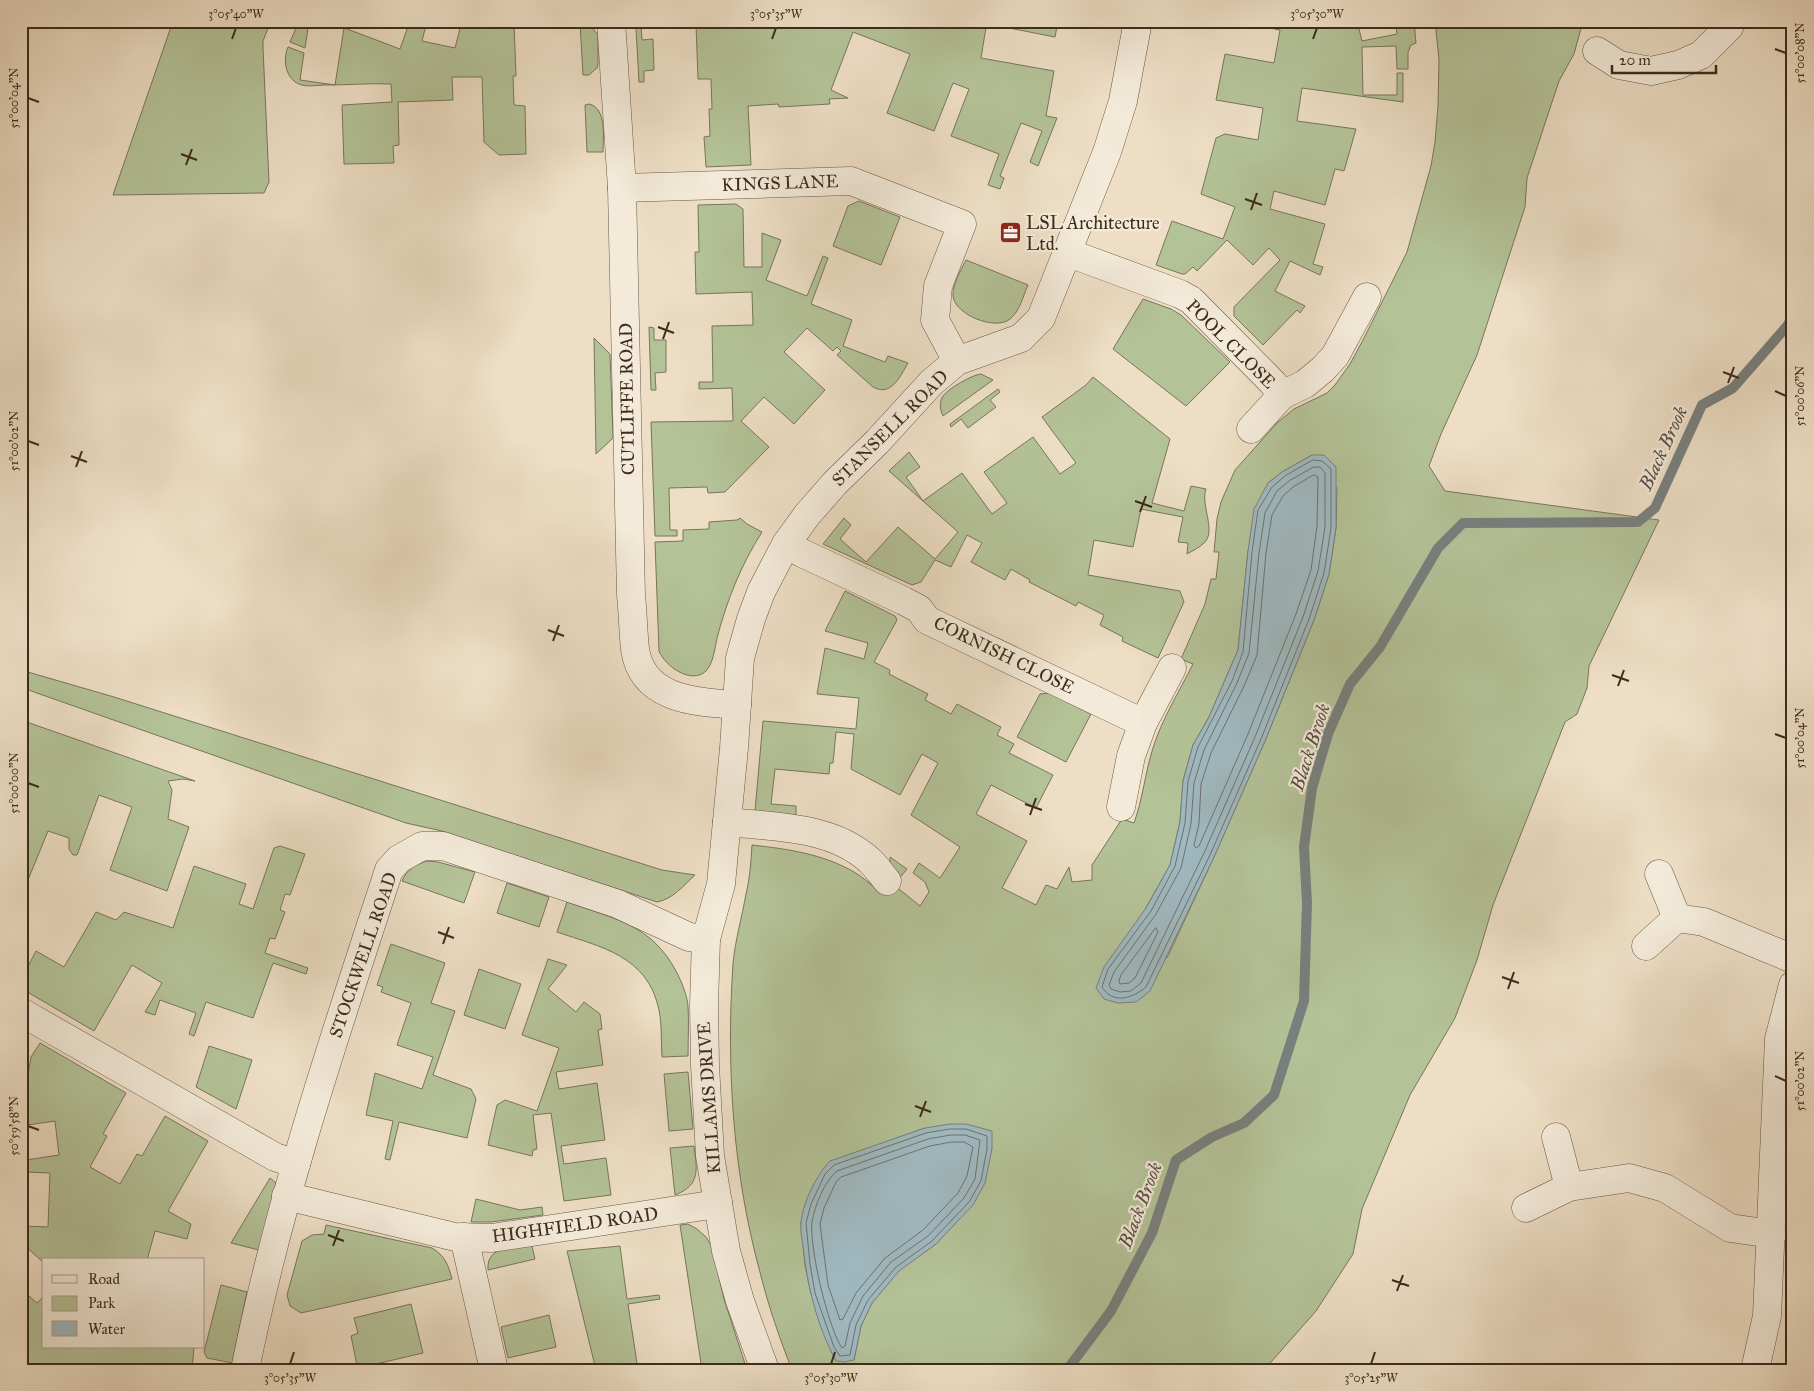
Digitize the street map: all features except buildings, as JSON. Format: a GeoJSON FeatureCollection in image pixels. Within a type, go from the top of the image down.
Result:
{"type":"FeatureCollection","features":[{"type":"Feature","properties":{"kind":"street","name":"CUTLIFFE ROAD"},"geometry":{"type":"LineString","coordinates":[[611,21],[622,188],[630,565],[635,650],[640,665],[649,679],[663,691],[680,699],[737,705]]}},
{"type":"Feature","properties":{"kind":"street","name":"STANSELL ROAD"},"geometry":{"type":"LineString","coordinates":[[726,822],[734,748],[740,658],[751,618],[786,544],[807,516],[836,483],[931,383],[957,361],[1021,338],[1041,318],[1107,152],[1123,101],[1138,21]]}},
{"type":"Feature","properties":{"kind":"street"},"geometry":{"type":"LineString","coordinates":[[1597,51],[1619,66],[1651,70],[1678,65],[1701,55],[1729,27],[1732,21]]}},
{"type":"Feature","properties":{"kind":"street","name":"KINGS LANE"},"geometry":{"type":"LineString","coordinates":[[622,188],[850,180],[962,224],[938,286],[935,320],[957,361]]}},
{"type":"Feature","properties":{"kind":"street","name":"POOL CLOSE"},"geometry":{"type":"LineString","coordinates":[[1066,252],[1180,294],[1191,300],[1273,383],[1282,395]]}},
{"type":"Feature","properties":{"kind":"street","name":"POOL CLOSE"},"geometry":{"type":"LineString","coordinates":[[1251,429],[1282,395],[1305,384],[1320,373],[1329,363],[1367,297]]}},
{"type":"Feature","properties":{"kind":"street","name":"CORNISH CLOSE"},"geometry":{"type":"LineString","coordinates":[[786,544],[919,609],[927,620],[1143,723]]}},
{"type":"Feature","properties":{"kind":"street"},"geometry":{"type":"LineString","coordinates":[[1121,808],[1131,756],[1143,723],[1172,668]]}},
{"type":"Feature","properties":{"kind":"street"},"geometry":{"type":"LineString","coordinates":[[726,822],[797,829],[829,837],[858,851],[870,861],[887,881]]}},
{"type":"Feature","properties":{"kind":"street","name":"KILLAMS DRIVE"},"geometry":{"type":"LineString","coordinates":[[726,822],[721,884],[706,939],[704,997],[705,1065],[710,1156],[726,1251],[740,1301],[765,1370]]}},
{"type":"Feature","properties":{"kind":"street","name":"STOCKWELL ROAD"},"geometry":{"type":"LineString","coordinates":[[245,1370],[286,1196],[389,870],[409,852],[422,846],[443,846],[618,904],[688,937],[706,939]]}},
{"type":"Feature","properties":{"kind":"street"},"geometry":{"type":"LineString","coordinates":[[1659,874],[1677,918]]}},
{"type":"Feature","properties":{"kind":"street"},"geometry":{"type":"LineString","coordinates":[[1646,946],[1677,918]]}},
{"type":"Feature","properties":{"kind":"street"},"geometry":{"type":"LineString","coordinates":[[1677,918],[1704,922],[1793,959]]}},
{"type":"Feature","properties":{"kind":"street"},"geometry":{"type":"LineString","coordinates":[[1755,1370],[1768,1316],[1772,1234],[1783,1163],[1779,1039],[1793,985]]}},
{"type":"Feature","properties":{"kind":"street"},"geometry":{"type":"LineString","coordinates":[[21,1012],[275,1157],[296,1164]]}},
{"type":"Feature","properties":{"kind":"street"},"geometry":{"type":"LineString","coordinates":[[1556,1137],[1568,1187]]}},
{"type":"Feature","properties":{"kind":"street"},"geometry":{"type":"LineString","coordinates":[[1526,1208],[1568,1187],[1629,1178],[1665,1188],[1730,1228],[1772,1234]]}},
{"type":"Feature","properties":{"kind":"street","name":"HIGHFIELD ROAD"},"geometry":{"type":"LineString","coordinates":[[286,1196],[434,1232],[464,1237],[492,1238],[704,1206],[718,1202]]}},
{"type":"Feature","properties":{"kind":"street"},"geometry":{"type":"LineString","coordinates":[[464,1237],[494,1370]]}},
{"type":"Feature","properties":{"kind":"green space"},"geometry":{"type":"Polygon","coordinates":[[[173,21],[271,21],[263,41],[269,182],[264,193],[113,195],[173,21]]]}},
{"type":"Feature","properties":{"kind":"green space"},"geometry":{"type":"Polygon","coordinates":[[[299,21],[326,21],[400,49],[410,21],[427,21],[422,41],[455,48],[462,21],[509,21],[510,24],[514,23],[516,76],[513,76],[514,105],[525,106],[526,154],[499,155],[484,142],[482,77],[452,77],[453,100],[398,102],[399,145],[393,146],[394,163],[344,164],[342,105],[392,102],[391,84],[335,85],[344,28],[309,22],[305,48],[290,42],[299,21]]]}},
{"type":"Feature","properties":{"kind":"green space"},"geometry":{"type":"Polygon","coordinates":[[[707,21],[987,21],[981,58],[1054,71],[1046,116],[1057,118],[1038,166],[1030,162],[1042,131],[1021,123],[1000,176],[1004,178],[1000,189],[988,185],[999,154],[951,136],[969,89],[953,83],[934,131],[887,113],[910,54],[853,32],[831,90],[848,98],[829,99],[830,104],[779,107],[778,104],[748,106],[751,165],[706,167],[704,137],[710,136],[709,109],[712,109],[711,79],[698,79],[696,25],[707,24],[707,21]]]}},
{"type":"Feature","properties":{"kind":"green space"},"geometry":{"type":"Polygon","coordinates":[[[1005,21],[1058,21],[1055,37],[1004,27],[1005,21]]]}},
{"type":"Feature","properties":{"kind":"green space"},"geometry":{"type":"Polygon","coordinates":[[[1233,21],[1357,21],[1362,41],[1397,34],[1395,21],[1414,21],[1416,43],[1411,45],[1408,52],[1408,69],[1397,69],[1396,46],[1362,47],[1363,95],[1397,95],[1397,73],[1403,73],[1403,102],[1302,88],[1297,121],[1356,129],[1344,171],[1335,169],[1325,205],[1274,191],[1270,209],[1325,224],[1313,264],[1323,267],[1320,275],[1290,261],[1275,291],[1305,306],[1300,313],[1297,310],[1263,345],[1234,316],[1234,307],[1280,260],[1269,248],[1253,265],[1227,240],[1197,271],[1193,267],[1185,274],[1182,274],[1156,265],[1172,221],[1223,239],[1235,207],[1201,194],[1216,138],[1225,134],[1258,140],[1263,108],[1216,100],[1225,54],[1274,63],[1280,30],[1233,21]]]}},
{"type":"Feature","properties":{"kind":"green space"},"geometry":{"type":"Polygon","coordinates":[[[1435,21],[1583,21],[1574,54],[1559,81],[1527,178],[1525,207],[1477,355],[1441,434],[1429,466],[1445,491],[1659,520],[1589,666],[1587,688],[1577,714],[1565,722],[1493,905],[1477,960],[1455,1018],[1410,1095],[1362,1209],[1353,1254],[1316,1311],[1264,1370],[792,1370],[768,1300],[751,1238],[738,1161],[734,1122],[730,1043],[733,964],[748,882],[752,845],[792,851],[830,861],[857,874],[879,891],[890,864],[890,857],[907,869],[894,885],[920,906],[929,892],[925,882],[913,873],[919,863],[940,878],[960,847],[911,815],[938,763],[922,754],[900,795],[851,769],[854,734],[836,732],[833,763],[830,763],[829,774],[775,769],[771,804],[796,806],[796,816],[755,811],[763,721],[856,729],[859,698],[817,694],[825,648],[864,659],[868,643],[825,631],[845,591],[895,616],[897,620],[874,662],[890,670],[889,674],[928,694],[925,700],[951,714],[957,704],[1001,727],[997,735],[1014,744],[1009,753],[1053,775],[1036,808],[991,785],[976,814],[1027,841],[1002,888],[1036,905],[1046,885],[1057,889],[1069,867],[1072,882],[1092,880],[1092,865],[1122,819],[1134,823],[1150,757],[1157,737],[1193,664],[1181,659],[1205,604],[1211,579],[1216,579],[1219,552],[1214,552],[1217,519],[1221,502],[1235,470],[1278,422],[1294,409],[1327,393],[1335,385],[1350,364],[1363,340],[1407,252],[1431,166],[1435,142],[1439,60],[1435,21]],[[1312,455],[1282,472],[1268,483],[1248,551],[1238,650],[1209,717],[1193,745],[1183,781],[1180,822],[1170,865],[1146,908],[1167,958],[1265,741],[1314,620],[1329,574],[1336,528],[1337,488],[1312,455]],[[925,1128],[883,1143],[801,1222],[805,1265],[811,1294],[854,1360],[861,1326],[872,1303],[899,1270],[936,1244],[951,1227],[925,1128]]]}},
{"type":"Feature","properties":{"kind":"green space"},"geometry":{"type":"Polygon","coordinates":[[[580,23],[590,25],[598,35],[598,64],[597,68],[589,75],[583,75],[580,23]]]}},
{"type":"Feature","properties":{"kind":"green space"},"geometry":{"type":"Polygon","coordinates":[[[641,27],[642,40],[653,39],[654,70],[644,71],[644,82],[639,82],[636,28],[641,27]]]}},
{"type":"Feature","properties":{"kind":"green space"},"geometry":{"type":"Polygon","coordinates":[[[288,47],[304,53],[300,80],[334,85],[305,86],[292,79],[287,70],[285,58],[288,47]]]}},
{"type":"Feature","properties":{"kind":"green space"},"geometry":{"type":"Polygon","coordinates":[[[589,104],[599,111],[601,117],[603,124],[603,152],[587,152],[585,105],[589,104]]]}},
{"type":"Feature","properties":{"kind":"green space"},"geometry":{"type":"Polygon","coordinates":[[[859,201],[900,217],[881,265],[833,246],[848,206],[859,201]]]}},
{"type":"Feature","properties":{"kind":"green space"},"geometry":{"type":"Polygon","coordinates":[[[736,204],[743,209],[744,267],[762,267],[762,233],[781,240],[766,280],[807,296],[823,256],[828,258],[811,304],[852,320],[843,346],[885,362],[888,356],[908,363],[902,374],[890,387],[879,389],[873,387],[837,355],[841,351],[837,347],[833,351],[807,328],[784,352],[825,390],[794,424],[764,397],[741,421],[769,447],[725,492],[708,493],[707,487],[669,488],[670,530],[677,530],[677,536],[655,536],[651,422],[733,421],[732,388],[699,389],[699,382],[713,382],[712,326],[753,325],[752,292],[696,294],[695,252],[699,252],[698,205],[736,204]]]}},
{"type":"Feature","properties":{"kind":"green space"},"geometry":{"type":"Polygon","coordinates":[[[966,260],[1028,285],[1019,308],[1010,319],[1004,322],[986,322],[968,315],[955,303],[953,296],[954,287],[966,260]]]}},
{"type":"Feature","properties":{"kind":"green space"},"geometry":{"type":"Polygon","coordinates":[[[1143,299],[1171,309],[1181,315],[1230,362],[1186,406],[1113,349],[1143,299]]]}},
{"type":"Feature","properties":{"kind":"green space"},"geometry":{"type":"Polygon","coordinates":[[[649,327],[654,328],[654,340],[666,340],[666,372],[655,373],[656,390],[651,390],[649,327]]]}},
{"type":"Feature","properties":{"kind":"green space"},"geometry":{"type":"Polygon","coordinates":[[[594,338],[610,354],[613,438],[596,454],[594,338]]]}},
{"type":"Feature","properties":{"kind":"green space"},"geometry":{"type":"Polygon","coordinates":[[[981,374],[993,380],[943,416],[940,406],[943,396],[961,382],[981,374]]]}},
{"type":"Feature","properties":{"kind":"green space"},"geometry":{"type":"Polygon","coordinates":[[[1093,377],[1170,439],[1152,503],[1184,511],[1191,486],[1206,489],[1205,503],[1209,525],[1208,538],[1202,545],[1187,554],[1188,543],[1178,542],[1183,517],[1141,509],[1133,547],[1094,540],[1088,575],[1180,591],[1184,602],[1158,658],[1122,641],[1123,637],[1100,625],[1104,615],[1078,602],[1076,606],[1029,582],[1030,580],[1011,569],[1005,580],[971,562],[982,543],[967,535],[951,567],[935,560],[921,582],[912,585],[823,544],[844,518],[851,525],[840,539],[866,562],[898,527],[935,559],[958,532],[889,471],[909,452],[920,467],[906,477],[923,501],[962,473],[992,514],[1007,503],[984,472],[1033,437],[1060,474],[1076,463],[1042,417],[1086,385],[1093,377]]]}},
{"type":"Feature","properties":{"kind":"green space"},"geometry":{"type":"Polygon","coordinates":[[[998,389],[1000,392],[990,400],[996,407],[968,428],[961,419],[951,427],[950,424],[998,389]]]}},
{"type":"Feature","properties":{"kind":"green space"},"geometry":{"type":"Polygon","coordinates":[[[740,518],[762,532],[741,570],[730,596],[710,664],[706,671],[700,675],[686,675],[673,668],[659,651],[655,542],[683,541],[683,530],[709,529],[709,522],[737,520],[740,518]]]}},
{"type":"Feature","properties":{"kind":"green space"},"geometry":{"type":"Polygon","coordinates":[[[21,670],[114,697],[662,870],[695,875],[673,895],[657,902],[442,831],[406,823],[34,692],[21,687],[21,670]]]}},
{"type":"Feature","properties":{"kind":"green space"},"geometry":{"type":"Polygon","coordinates":[[[1049,693],[1091,714],[1066,762],[1017,737],[1040,694],[1049,693]]]}},
{"type":"Feature","properties":{"kind":"green space"},"geometry":{"type":"Polygon","coordinates":[[[21,720],[195,781],[183,779],[168,781],[172,790],[168,819],[189,827],[167,891],[110,870],[132,807],[99,795],[77,855],[73,855],[69,849],[69,838],[48,831],[21,897],[21,720]]]}},
{"type":"Feature","properties":{"kind":"green space"},"geometry":{"type":"Polygon","coordinates":[[[280,846],[305,854],[290,895],[285,894],[280,910],[285,912],[275,939],[270,938],[265,953],[308,968],[306,974],[273,963],[253,1018],[206,1002],[194,1036],[189,1034],[196,1013],[160,1000],[155,1015],[145,1012],[162,983],[132,965],[94,1031],[29,993],[26,988],[24,977],[36,951],[64,967],[96,912],[116,920],[124,912],[173,928],[194,866],[246,884],[239,904],[253,909],[274,848],[280,846]]]}},
{"type":"Feature","properties":{"kind":"green space"},"geometry":{"type":"Polygon","coordinates":[[[428,861],[475,872],[464,903],[402,881],[406,873],[412,868],[428,861]]]}},
{"type":"Feature","properties":{"kind":"green space"},"geometry":{"type":"Polygon","coordinates":[[[507,883],[549,897],[539,927],[497,913],[507,883]]]}},
{"type":"Feature","properties":{"kind":"green space"},"geometry":{"type":"Polygon","coordinates":[[[567,902],[616,919],[644,933],[667,957],[679,977],[687,998],[688,1056],[662,1057],[659,1010],[653,992],[645,977],[620,956],[606,949],[557,932],[567,902]]]}},
{"type":"Feature","properties":{"kind":"green space"},"geometry":{"type":"Polygon","coordinates":[[[391,944],[445,963],[431,1003],[455,1011],[433,1075],[471,1089],[476,1099],[467,1138],[399,1122],[390,1160],[385,1159],[393,1121],[366,1115],[375,1073],[422,1089],[433,1057],[397,1045],[411,1003],[381,992],[383,987],[377,985],[391,944]]]}},
{"type":"Feature","properties":{"kind":"green space"},"geometry":{"type":"Polygon","coordinates":[[[548,959],[567,965],[548,989],[576,1012],[584,1002],[600,1014],[602,1029],[598,1030],[603,1065],[556,1072],[559,1089],[597,1083],[605,1140],[561,1146],[564,1164],[606,1158],[611,1195],[564,1201],[551,1113],[533,1115],[537,1149],[533,1150],[532,1156],[488,1145],[497,1105],[505,1100],[537,1111],[559,1048],[522,1035],[548,959]]]}},
{"type":"Feature","properties":{"kind":"green space"},"geometry":{"type":"Polygon","coordinates":[[[479,969],[521,984],[505,1029],[464,1015],[479,969]]]}},
{"type":"Feature","properties":{"kind":"green space"},"geometry":{"type":"Polygon","coordinates":[[[40,1043],[126,1093],[103,1134],[107,1136],[90,1167],[120,1184],[137,1154],[142,1156],[165,1116],[208,1141],[168,1211],[191,1224],[187,1239],[155,1231],[148,1258],[42,1258],[42,1261],[24,1245],[24,1226],[48,1227],[50,1173],[26,1172],[26,1160],[59,1155],[55,1121],[21,1126],[31,1057],[40,1043]]]}},
{"type":"Feature","properties":{"kind":"green space"},"geometry":{"type":"Polygon","coordinates":[[[209,1046],[252,1060],[236,1109],[196,1087],[209,1046]]]}},
{"type":"Feature","properties":{"kind":"green space"},"geometry":{"type":"Polygon","coordinates":[[[688,1072],[693,1129],[669,1131],[664,1074],[688,1072]]]}},
{"type":"Feature","properties":{"kind":"green space"},"geometry":{"type":"Polygon","coordinates":[[[694,1146],[696,1169],[693,1181],[683,1191],[675,1195],[670,1148],[694,1146]]]}},
{"type":"Feature","properties":{"kind":"green space"},"geometry":{"type":"Polygon","coordinates":[[[270,1178],[276,1183],[259,1250],[231,1243],[270,1178]]]}},
{"type":"Feature","properties":{"kind":"green space"},"geometry":{"type":"Polygon","coordinates":[[[476,1199],[520,1210],[542,1207],[543,1215],[491,1222],[471,1222],[476,1199]]]}},
{"type":"Feature","properties":{"kind":"green space"},"geometry":{"type":"Polygon","coordinates":[[[688,1224],[706,1237],[712,1247],[724,1299],[747,1370],[702,1370],[680,1225],[688,1224]]]}},
{"type":"Feature","properties":{"kind":"green space"},"geometry":{"type":"Polygon","coordinates":[[[326,1225],[432,1248],[445,1261],[452,1279],[301,1313],[290,1306],[287,1295],[302,1241],[312,1235],[324,1234],[326,1225]]]}},
{"type":"Feature","properties":{"kind":"green space"},"geometry":{"type":"Polygon","coordinates":[[[532,1246],[535,1259],[488,1270],[489,1262],[496,1252],[502,1249],[532,1246]]]}},
{"type":"Feature","properties":{"kind":"green space"},"geometry":{"type":"Polygon","coordinates":[[[620,1246],[627,1299],[659,1295],[660,1299],[628,1304],[638,1370],[596,1370],[567,1251],[620,1246]]]}},
{"type":"Feature","properties":{"kind":"green space"},"geometry":{"type":"Polygon","coordinates":[[[221,1285],[247,1292],[232,1363],[207,1358],[204,1352],[221,1285]]]}},
{"type":"Feature","properties":{"kind":"green space"},"geometry":{"type":"Polygon","coordinates":[[[21,1289],[37,1303],[42,1298],[42,1348],[194,1348],[192,1370],[21,1370],[21,1289]]]}},
{"type":"Feature","properties":{"kind":"green space"},"geometry":{"type":"Polygon","coordinates":[[[411,1304],[423,1353],[376,1364],[377,1370],[358,1370],[351,1336],[358,1333],[354,1318],[411,1304]]]}},
{"type":"Feature","properties":{"kind":"green space"},"geometry":{"type":"Polygon","coordinates":[[[549,1315],[556,1347],[508,1358],[501,1327],[549,1315]]]}},
{"type":"Feature","properties":{"kind":"water"},"geometry":{"type":"Polygon","coordinates":[[[1312,455],[1324,455],[1336,467],[1336,528],[1329,574],[1314,620],[1265,741],[1214,857],[1150,991],[1136,1002],[1118,1003],[1104,999],[1096,988],[1104,967],[1146,908],[1170,865],[1180,822],[1183,781],[1193,745],[1209,717],[1238,650],[1254,509],[1268,483],[1282,472],[1312,455]]]}},
{"type":"Feature","properties":{"kind":"water"},"geometry":{"type":"Polygon","coordinates":[[[950,1124],[966,1124],[992,1131],[992,1149],[985,1183],[973,1205],[936,1244],[899,1271],[872,1303],[861,1326],[854,1360],[836,1361],[818,1320],[810,1290],[801,1234],[802,1215],[811,1190],[830,1161],[925,1128],[950,1124]]]}},
{"type":"Feature","properties":{"kind":"waterway","name":"Black Brook"},"geometry":{"type":"LineString","coordinates":[[1067,1370],[1111,1311],[1152,1233],[1176,1160],[1212,1137],[1244,1123],[1274,1095],[1304,1001],[1307,903],[1304,847],[1312,788],[1328,734],[1350,684],[1380,647],[1438,548],[1463,523],[1638,522],[1655,508],[1702,405],[1733,388],[1787,326],[1793,316]]}},
{"type":"Feature","properties":{"kind":"place","name":"LSL Architecture Ltd."},"geometry":{"type":"Point","coordinates":[1010,233]}}]}
